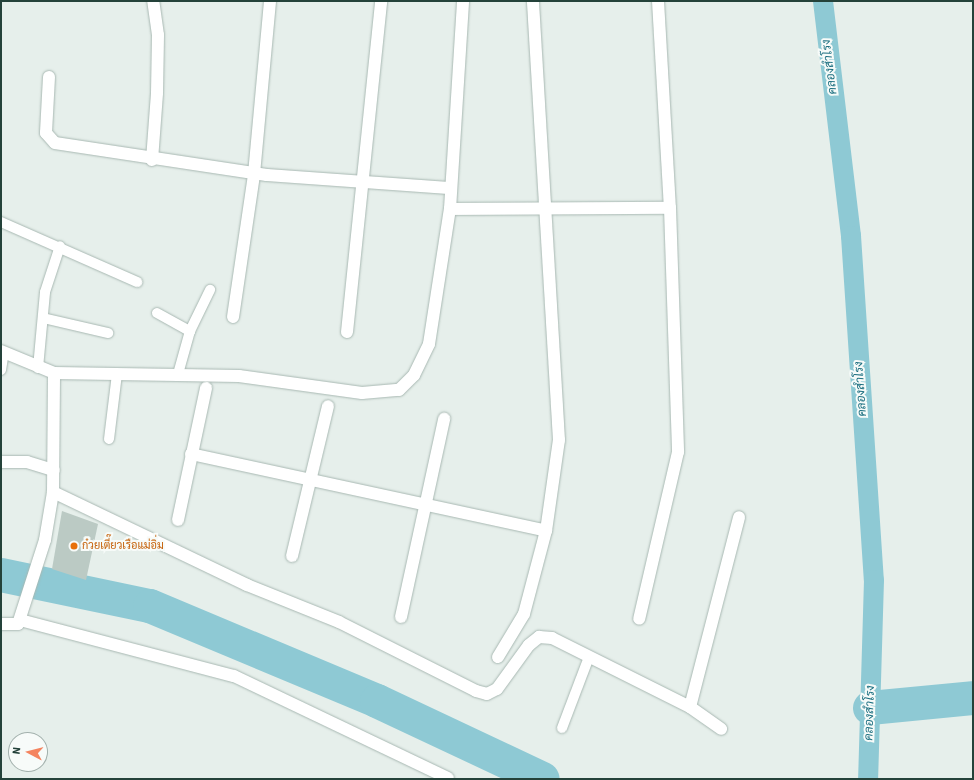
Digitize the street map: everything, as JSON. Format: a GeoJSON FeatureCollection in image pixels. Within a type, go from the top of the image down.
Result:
{"type":"FeatureCollection","features":[{"type":"Feature","properties":{"kind":"street"},"geometry":{"type":"LineString","coordinates":[[152,160],[158,85],[153,1]]}},
{"type":"Feature","properties":{"kind":"street"},"geometry":{"type":"LineString","coordinates":[[233,317],[254,174],[270,1]]}},
{"type":"Feature","properties":{"kind":"street"},"geometry":{"type":"LineString","coordinates":[[347,332],[361,182],[381,1]]}},
{"type":"Feature","properties":{"kind":"street"},"geometry":{"type":"LineString","coordinates":[[3,351],[38,368],[54,373],[239,376],[362,393],[399,390],[414,375],[429,344],[450,209],[450,188],[463,1]]}},
{"type":"Feature","properties":{"kind":"street"},"geometry":{"type":"LineString","coordinates":[[498,657],[524,614],[546,531],[559,440],[547,206],[533,1]]}},
{"type":"Feature","properties":{"kind":"street"},"geometry":{"type":"LineString","coordinates":[[639,619],[678,452],[670,208],[658,1]]}},
{"type":"Feature","properties":{"kind":"street"},"geometry":{"type":"LineString","coordinates":[[49,77],[46,133],[55,143],[152,160],[254,174],[450,188]]}},
{"type":"Feature","properties":{"kind":"street"},"geometry":{"type":"LineString","coordinates":[[450,209],[547,206],[670,208]]}},
{"type":"Feature","properties":{"kind":"street"},"geometry":{"type":"LineString","coordinates":[[1,624],[13,627],[20,620],[45,540],[54,492],[54,373]]}},
{"type":"Feature","properties":{"kind":"street"},"geometry":{"type":"LineString","coordinates":[[178,520],[206,388]]}},
{"type":"Feature","properties":{"kind":"street"},"geometry":{"type":"LineString","coordinates":[[292,556],[328,406]]}},
{"type":"Feature","properties":{"kind":"street"},"geometry":{"type":"LineString","coordinates":[[401,617],[428,505],[444,419]]}},
{"type":"Feature","properties":{"kind":"street"},"geometry":{"type":"LineString","coordinates":[[191,454],[310,478],[546,531]]}},
{"type":"Feature","properties":{"kind":"street"},"geometry":{"type":"LineString","coordinates":[[1,462],[27,462],[54,470]]}},
{"type":"Feature","properties":{"kind":"street"},"geometry":{"type":"LineString","coordinates":[[54,492],[247,585],[339,622],[476,691],[487,694],[497,689],[529,645],[540,637],[552,638],[690,707],[721,729]]}},
{"type":"Feature","properties":{"kind":"street"},"geometry":{"type":"LineString","coordinates":[[690,707],[739,517]]}},
{"type":"Feature","properties":{"kind":"street"},"geometry":{"type":"LineString","coordinates":[[20,620],[234,676],[448,778]]}},
{"type":"Feature","properties":{"kind":"lane"},"geometry":{"type":"LineString","coordinates":[[1,222],[60,246],[137,282]]}},
{"type":"Feature","properties":{"kind":"lane"},"geometry":{"type":"LineString","coordinates":[[38,368],[45,292],[60,246]]}},
{"type":"Feature","properties":{"kind":"lane"},"geometry":{"type":"LineString","coordinates":[[178,374],[190,331],[210,290]]}},
{"type":"Feature","properties":{"kind":"lane"},"geometry":{"type":"LineString","coordinates":[[157,313],[190,331]]}},
{"type":"Feature","properties":{"kind":"lane"},"geometry":{"type":"LineString","coordinates":[[43,318],[108,333]]}},
{"type":"Feature","properties":{"kind":"lane"},"geometry":{"type":"LineString","coordinates":[[1,370],[3,351]]}},
{"type":"Feature","properties":{"kind":"lane"},"geometry":{"type":"LineString","coordinates":[[110,439],[117,374]]}},
{"type":"Feature","properties":{"kind":"lane"},"geometry":{"type":"LineString","coordinates":[[562,728],[589,657]]}},
{"type":"Feature","properties":{"kind":"building","name":"ก๋วยเตี๊ยวเรือแม่อิ่ม"},"geometry":{"type":"Polygon","coordinates":[[[62,511],[98,524],[86,580],[52,569],[62,511]]]}},
{"type":"Feature","properties":{"kind":"waterway","name":"คลองสำโรง"},"geometry":{"type":"LineString","coordinates":[[823,1],[851,236],[874,580],[868,779]]}},
{"type":"Feature","properties":{"kind":"waterway"},"geometry":{"type":"LineString","coordinates":[[1,575],[150,606],[377,701],[543,779]]}},
{"type":"Feature","properties":{"kind":"waterway"},"geometry":{"type":"LineString","coordinates":[[870,708],[973,698]]}},
{"type":"Feature","properties":{"kind":"place","name":"ก๋วยเตี๊ยวเรือแม่อิ่ม"},"geometry":{"type":"Point","coordinates":[74,546]}}]}
